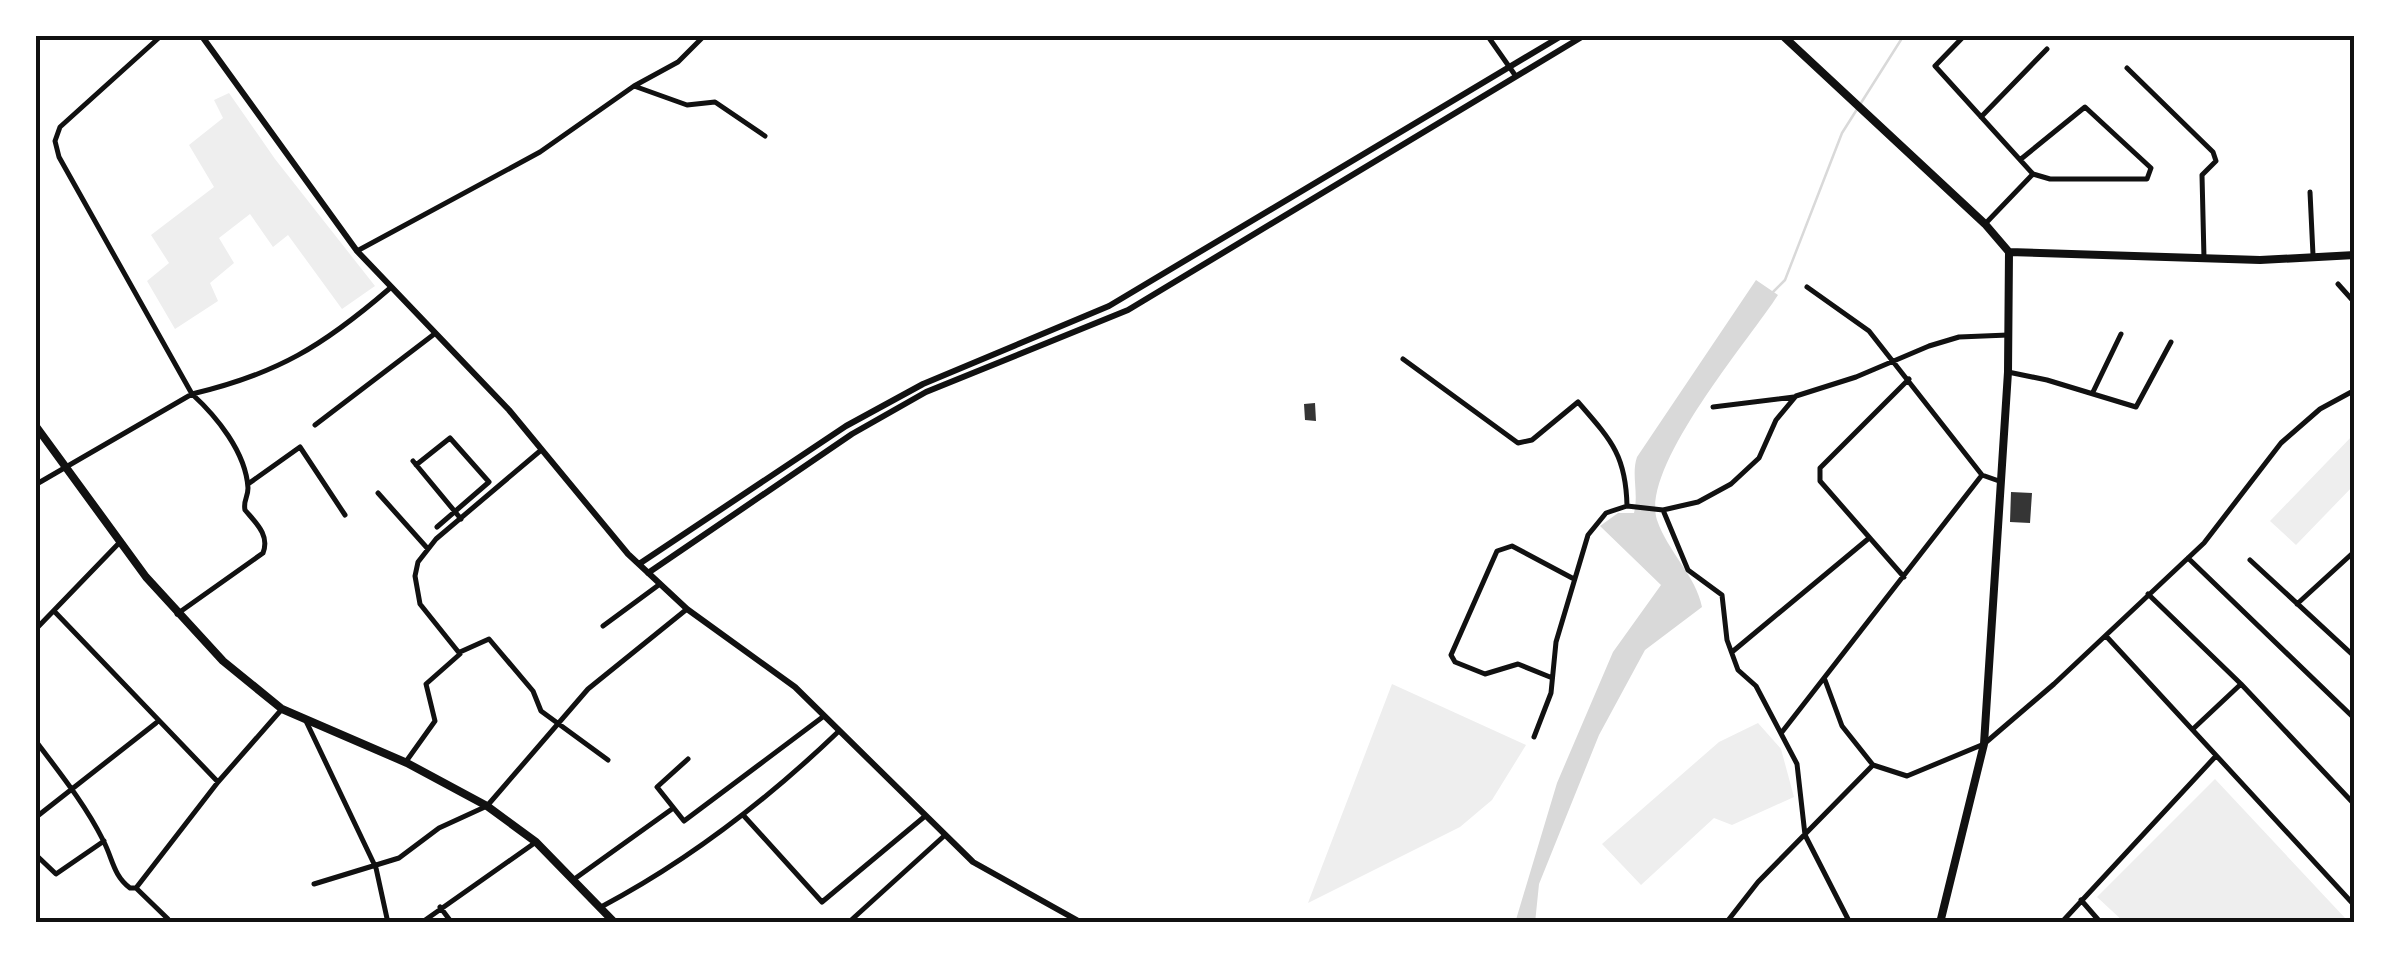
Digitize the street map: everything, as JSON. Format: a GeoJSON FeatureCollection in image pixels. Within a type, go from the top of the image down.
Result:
{"type":"FeatureCollection","features":[{"type":"Feature","properties":{"kind":"main road"},"geometry":{"type":"LineString","coordinates":[[1782,35],[1985,224],[2008,252],[2008,372],[1984,744],[1940,923]]}},
{"type":"Feature","properties":{"kind":"main road"},"geometry":{"type":"LineString","coordinates":[[2008,252],[2204,258],[2355,254]]}},
{"type":"Feature","properties":{"kind":"main road"},"geometry":{"type":"LineString","coordinates":[[35,425],[176,615],[223,662],[282,709],[405,763],[487,806],[536,842],[616,923]]}},
{"type":"Feature","properties":{"kind":"street"},"geometry":{"type":"LineString","coordinates":[[162,35],[60,127],[55,141],[59,157],[117,266],[192,394],[216,414],[248,484]]}},
{"type":"Feature","properties":{"kind":"street"},"geometry":{"type":"LineString","coordinates":[[202,35],[357,251],[389,289],[509,410],[638,564],[687,609],[795,687],[973,862],[1082,923]]}},
{"type":"Feature","properties":{"kind":"street"},"geometry":{"type":"LineString","coordinates":[[357,251],[540,152],[634,86],[694,50],[705,35]]}},
{"type":"Feature","properties":{"kind":"street"},"geometry":{"type":"LineString","coordinates":[[1486,35],[1515,75]]}},
{"type":"Feature","properties":{"kind":"street"},"geometry":{"type":"LineString","coordinates":[[638,564],[846,426],[923,384],[1110,306],[1564,35]]}},
{"type":"Feature","properties":{"kind":"street"},"geometry":{"type":"LineString","coordinates":[[648,573],[852,434],[926,392],[1128,310],[1586,35]]}},
{"type":"Feature","properties":{"kind":"street"},"geometry":{"type":"LineString","coordinates":[[1965,35],[1935,66],[1981,117],[2020,159],[2034,174],[2050,179],[2147,179],[2151,168],[2085,107],[2020,159]]}},
{"type":"Feature","properties":{"kind":"street"},"geometry":{"type":"LineString","coordinates":[[1981,117],[2047,49]]}},
{"type":"Feature","properties":{"kind":"street"},"geometry":{"type":"LineString","coordinates":[[2127,68],[2213,152],[2216,161],[2202,174],[2204,258]]}},
{"type":"Feature","properties":{"kind":"street"},"geometry":{"type":"LineString","coordinates":[[634,86],[687,104],[714,102],[765,136]]}},
{"type":"Feature","properties":{"kind":"street"},"geometry":{"type":"LineString","coordinates":[[1985,224],[2034,174]]}},
{"type":"Feature","properties":{"kind":"street"},"geometry":{"type":"LineString","coordinates":[[2310,192],[2313,255]]}},
{"type":"Feature","properties":{"kind":"street"},"geometry":{"type":"LineString","coordinates":[[2338,284],[2355,303]]}},
{"type":"Feature","properties":{"kind":"street"},"geometry":{"type":"LineString","coordinates":[[1807,287],[1869,332],[1982,475],[1999,481]]}},
{"type":"Feature","properties":{"kind":"street"},"geometry":{"type":"LineString","coordinates":[[35,485],[192,394],[273,372],[342,329],[389,289]]}},
{"type":"Feature","properties":{"kind":"street"},"geometry":{"type":"LineString","coordinates":[[2094,392],[2121,334]]}},
{"type":"Feature","properties":{"kind":"street"},"geometry":{"type":"LineString","coordinates":[[315,425],[433,335]]}},
{"type":"Feature","properties":{"kind":"street"},"geometry":{"type":"LineString","coordinates":[[1713,407],[1796,396],[1959,337],[2008,335]]}},
{"type":"Feature","properties":{"kind":"street"},"geometry":{"type":"LineString","coordinates":[[2008,372],[2139,406],[2171,342]]}},
{"type":"Feature","properties":{"kind":"street"},"geometry":{"type":"LineString","coordinates":[[1403,359],[1518,442],[1532,440],[1578,402],[1607,433],[1626,471],[1627,506]]}},
{"type":"Feature","properties":{"kind":"street"},"geometry":{"type":"LineString","coordinates":[[1904,576],[1820,481],[1820,468],[1909,379]]}},
{"type":"Feature","properties":{"kind":"street"},"geometry":{"type":"LineString","coordinates":[[1824,680],[1842,726],[1873,765],[1907,776],[1984,744],[2188,558],[2281,443],[2320,409],[2355,390]]}},
{"type":"Feature","properties":{"kind":"street"},"geometry":{"type":"LineString","coordinates":[[1534,737],[1551,694],[1550,676],[1588,535],[1606,514],[1627,506],[1663,510],[1698,502],[1731,484],[1759,458],[1776,420],[1796,396]]}},
{"type":"Feature","properties":{"kind":"street"},"geometry":{"type":"LineString","coordinates":[[437,528],[456,512],[489,482],[456,440],[450,438],[414,463],[456,512],[461,520]]}},
{"type":"Feature","properties":{"kind":"street"},"geometry":{"type":"LineString","coordinates":[[176,615],[263,553],[266,537],[243,502],[248,484],[300,447],[346,515]]}},
{"type":"Feature","properties":{"kind":"street"},"geometry":{"type":"LineString","coordinates":[[460,652],[420,604],[414,576],[428,550],[540,450]]}},
{"type":"Feature","properties":{"kind":"street"},"geometry":{"type":"LineString","coordinates":[[1782,732],[1982,475]]}},
{"type":"Feature","properties":{"kind":"street"},"geometry":{"type":"LineString","coordinates":[[378,493],[428,550]]}},
{"type":"Feature","properties":{"kind":"street"},"geometry":{"type":"LineString","coordinates":[[1663,510],[1688,570],[1722,595],[1738,670],[1756,686],[1797,764],[1805,835],[1850,923]]}},
{"type":"Feature","properties":{"kind":"street"},"geometry":{"type":"LineString","coordinates":[[1732,652],[1868,538]]}},
{"type":"Feature","properties":{"kind":"street"},"geometry":{"type":"LineString","coordinates":[[35,630],[121,542]]}},
{"type":"Feature","properties":{"kind":"street"},"geometry":{"type":"LineString","coordinates":[[1550,676],[1518,664],[1485,674],[1455,662],[1450,655],[1497,550],[1512,546],[1574,579]]}},
{"type":"Feature","properties":{"kind":"street"},"geometry":{"type":"LineString","coordinates":[[2297,604],[2355,551]]}},
{"type":"Feature","properties":{"kind":"street"},"geometry":{"type":"LineString","coordinates":[[2188,558],[2355,719]]}},
{"type":"Feature","properties":{"kind":"street"},"geometry":{"type":"LineString","coordinates":[[2250,560],[2355,657]]}},
{"type":"Feature","properties":{"kind":"street"},"geometry":{"type":"LineString","coordinates":[[602,626],[660,584]]}},
{"type":"Feature","properties":{"kind":"street"},"geometry":{"type":"LineString","coordinates":[[2148,594],[2241,684],[2355,806]]}},
{"type":"Feature","properties":{"kind":"street"},"geometry":{"type":"LineString","coordinates":[[314,884],[399,858],[439,828],[487,806],[588,689],[687,609]]}},
{"type":"Feature","properties":{"kind":"street"},"geometry":{"type":"LineString","coordinates":[[54,611],[156,723],[218,782]]}},
{"type":"Feature","properties":{"kind":"street"},"geometry":{"type":"LineString","coordinates":[[2106,636],[2355,906]]}},
{"type":"Feature","properties":{"kind":"street"},"geometry":{"type":"LineString","coordinates":[[405,763],[435,721],[426,684],[460,652],[489,638],[533,690],[541,711],[608,760]]}},
{"type":"Feature","properties":{"kind":"street"},"geometry":{"type":"LineString","coordinates":[[2192,729],[2241,684]]}},
{"type":"Feature","properties":{"kind":"street"},"geometry":{"type":"LineString","coordinates":[[136,888],[218,782],[282,709]]}},
{"type":"Feature","properties":{"kind":"street"},"geometry":{"type":"LineString","coordinates":[[688,759],[657,787],[680,820],[689,819],[824,716]]}},
{"type":"Feature","properties":{"kind":"street"},"geometry":{"type":"LineString","coordinates":[[305,719],[376,868],[388,923]]}},
{"type":"Feature","properties":{"kind":"street"},"geometry":{"type":"LineString","coordinates":[[35,818],[156,723]]}},
{"type":"Feature","properties":{"kind":"street"},"geometry":{"type":"LineString","coordinates":[[598,909],[666,873],[744,816],[839,731]]}},
{"type":"Feature","properties":{"kind":"street"},"geometry":{"type":"LineString","coordinates":[[35,740],[74,791],[104,840],[115,873],[168,919]]}},
{"type":"Feature","properties":{"kind":"street"},"geometry":{"type":"LineString","coordinates":[[2061,923],[2215,756]]}},
{"type":"Feature","properties":{"kind":"street"},"geometry":{"type":"LineString","coordinates":[[1726,923],[1758,882],[1873,765]]}},
{"type":"Feature","properties":{"kind":"street"},"geometry":{"type":"LineString","coordinates":[[572,881],[672,810]]}},
{"type":"Feature","properties":{"kind":"street"},"geometry":{"type":"LineString","coordinates":[[744,816],[822,902],[924,817]]}},
{"type":"Feature","properties":{"kind":"street"},"geometry":{"type":"LineString","coordinates":[[848,923],[944,836]]}},
{"type":"Feature","properties":{"kind":"street"},"geometry":{"type":"LineString","coordinates":[[35,854],[56,874],[104,840]]}},
{"type":"Feature","properties":{"kind":"street"},"geometry":{"type":"LineString","coordinates":[[421,923],[536,842]]}},
{"type":"Feature","properties":{"kind":"street"},"geometry":{"type":"LineString","coordinates":[[2081,900],[2100,923]]}},
{"type":"Feature","properties":{"kind":"street"},"geometry":{"type":"LineString","coordinates":[[440,907],[452,923]]}},
{"type":"Feature","properties":{"kind":"shaded area"},"geometry":{"type":"Polygon","coordinates":[[[229,93],[275,159],[375,286],[342,309],[288,235],[273,247],[250,214],[219,238],[234,263],[210,283],[218,301],[175,329],[147,281],[169,263],[151,235],[214,187],[189,145],[223,118],[214,100],[229,93]]]}},
{"type":"Feature","properties":{"kind":"shaded area"},"geometry":{"type":"Polygon","coordinates":[[[1756,280],[1778,295],[1680,437],[1656,497],[1662,532],[1694,585],[1702,607],[1645,650],[1599,735],[1539,884],[1535,923],[1515,923],[1557,783],[1613,652],[1661,585],[1600,526],[1618,513],[1634,513],[1637,457],[1756,280]]]}},
{"type":"Feature","properties":{"kind":"shaded area"},"geometry":{"type":"Polygon","coordinates":[[[2355,433],[2355,484],[2296,545],[2270,521],[2355,433]]]}},
{"type":"Feature","properties":{"kind":"shaded area"},"geometry":{"type":"Polygon","coordinates":[[[1392,684],[1526,745],[1492,800],[1460,827],[1308,903],[1392,684]]]}},
{"type":"Feature","properties":{"kind":"shaded area"},"geometry":{"type":"Polygon","coordinates":[[[1758,723],[1781,749],[1794,797],[1732,825],[1714,818],[1641,885],[1602,844],[1719,742],[1758,723]]]}},
{"type":"Feature","properties":{"kind":"shaded area"},"geometry":{"type":"Polygon","coordinates":[[[2215,779],[2345,918],[2339,923],[2125,923],[2097,897],[2215,779]]]}},
{"type":"Feature","properties":{"kind":"building"},"geometry":{"type":"Polygon","coordinates":[[[1315,403],[1316,421],[1305,420],[1304,404],[1315,403]]]}},
{"type":"Feature","properties":{"kind":"building"},"geometry":{"type":"Polygon","coordinates":[[[2011,492],[2032,493],[2030,523],[2010,522],[2011,492]]]}},
{"type":"Feature","properties":{"kind":"waterway"},"geometry":{"type":"LineString","coordinates":[[1771,294],[1785,280],[1842,133],[1904,35]]}}]}
